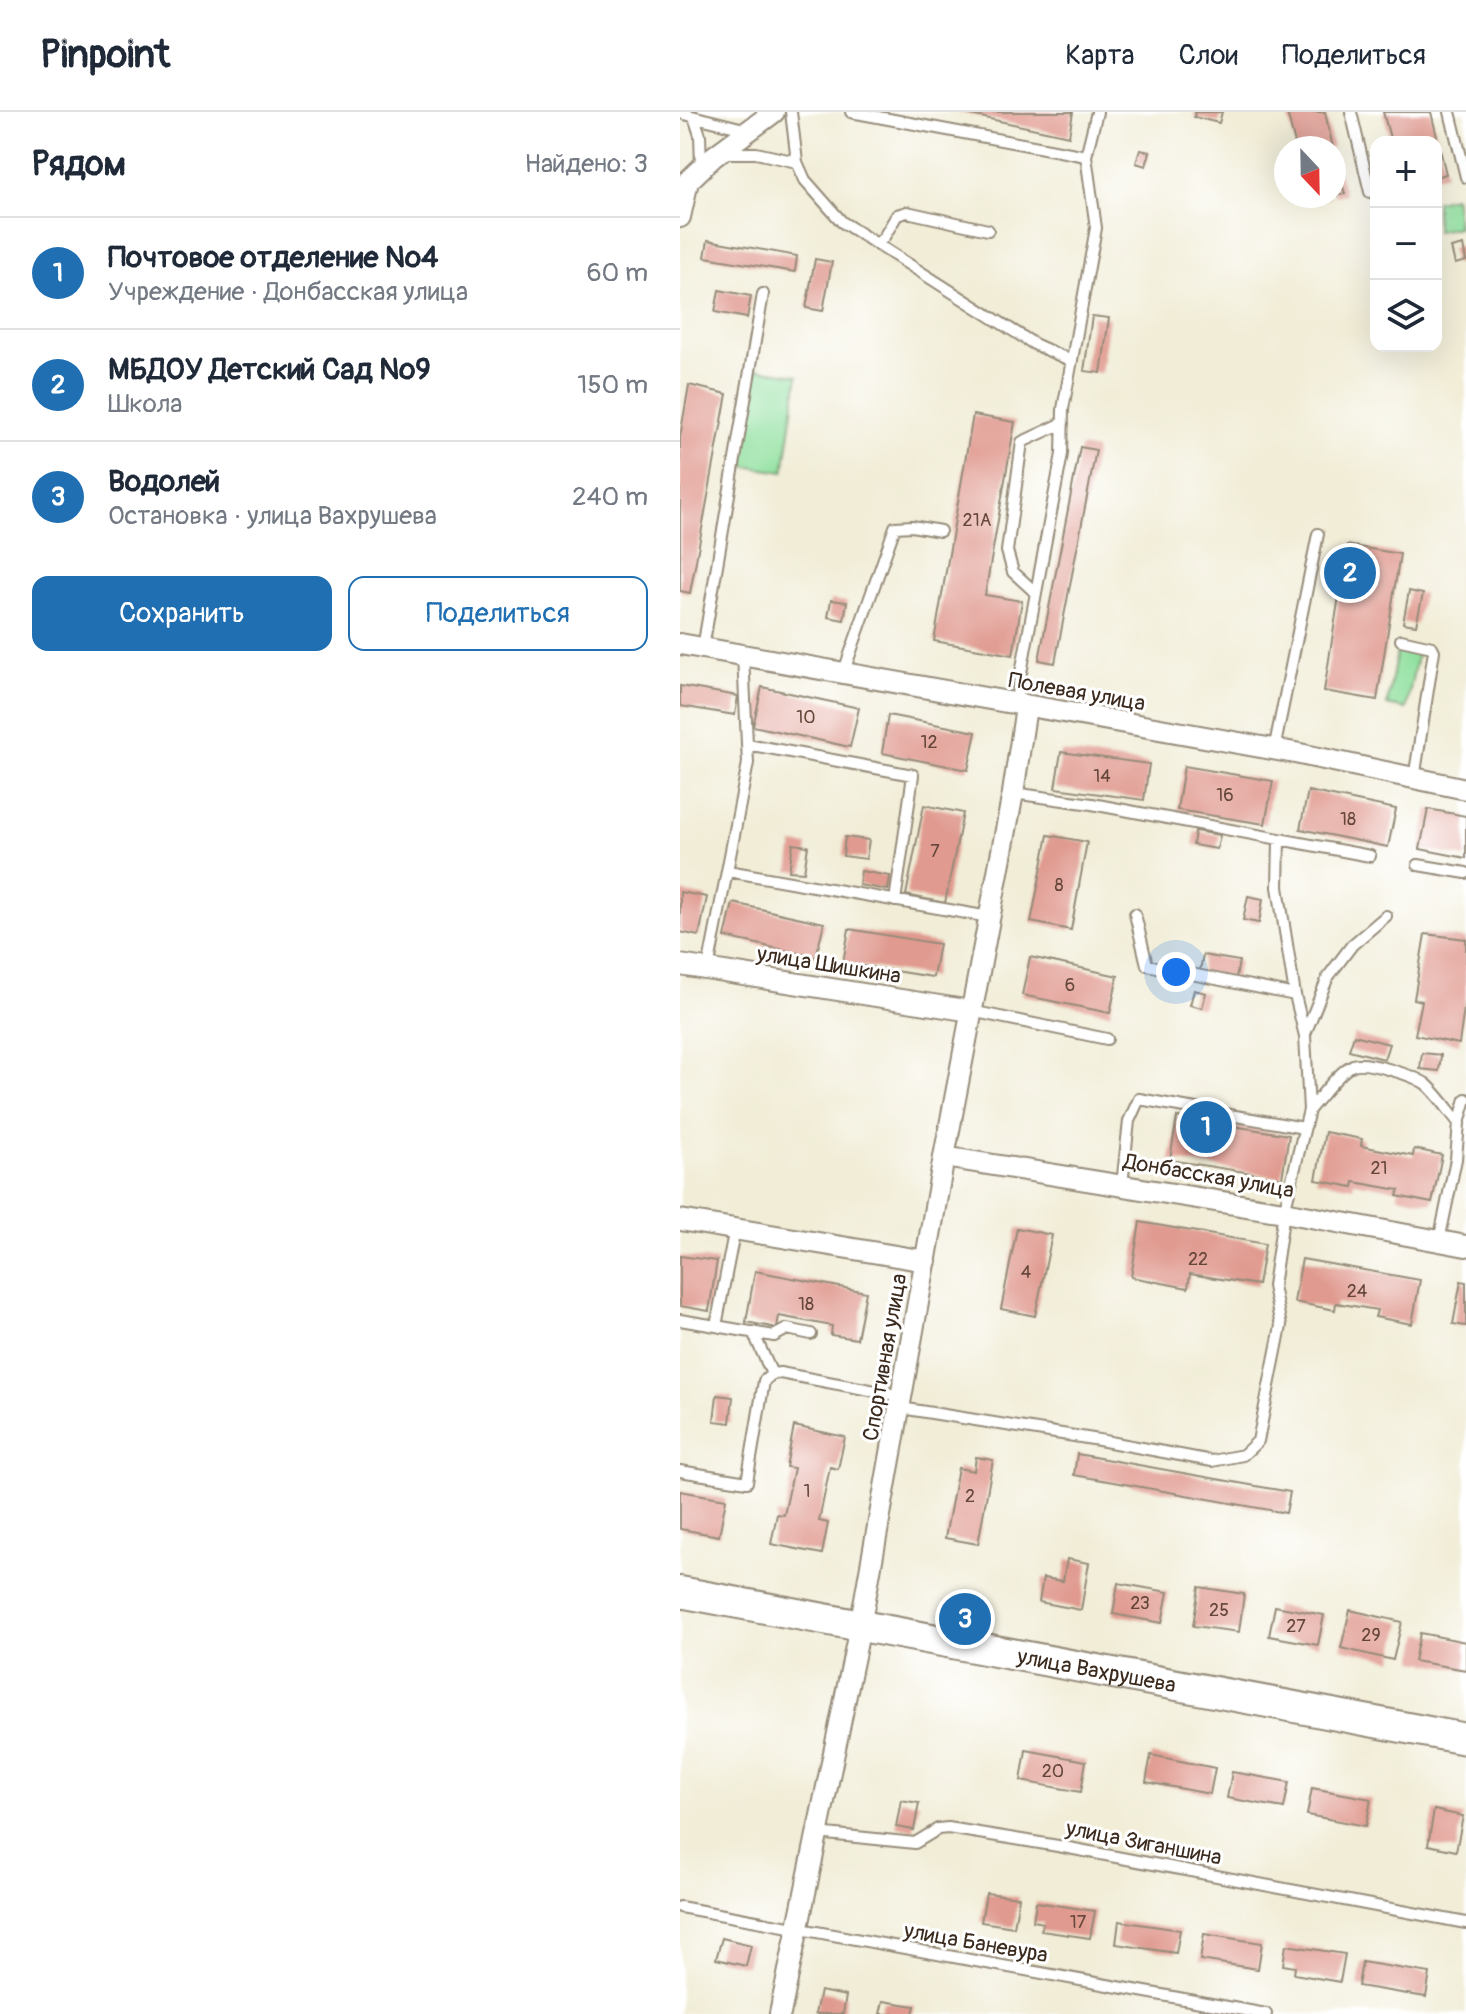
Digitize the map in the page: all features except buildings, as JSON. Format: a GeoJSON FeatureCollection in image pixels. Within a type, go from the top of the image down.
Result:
{"type":"FeatureCollection","features":[{"type":"Feature","properties":{"kind":"main road","name":"улица Вахрушева"},"geometry":{"type":"LineString","coordinates":[[680,1592],[1466,1739]]}},
{"type":"Feature","properties":{"kind":"street"},"geometry":{"type":"LineString","coordinates":[[680,217],[694,175],[717,153],[774,112]]}},
{"type":"Feature","properties":{"kind":"street","name":"Полевая улица"},"geometry":{"type":"LineString","coordinates":[[680,644],[1274,750],[1466,789]]}},
{"type":"Feature","properties":{"kind":"street","name":"Спортивная улица"},"geometry":{"type":"LineString","coordinates":[[780,2014],[860,1627],[902,1402],[944,1157],[1013,793],[1020,706]]}},
{"type":"Feature","properties":{"kind":"street","name":"улица Шишкина"},"geometry":{"type":"LineString","coordinates":[[680,965],[971,1011]]}},
{"type":"Feature","properties":{"kind":"street","name":"Донбасская улица"},"geometry":{"type":"LineString","coordinates":[[944,1157],[1284,1212],[1466,1246]]}},
{"type":"Feature","properties":{"kind":"street"},"geometry":{"type":"LineString","coordinates":[[680,1220],[926,1261]]}},
{"type":"Feature","properties":{"kind":"lane"},"geometry":{"type":"LineString","coordinates":[[791,112],[797,162],[805,180],[842,222],[1034,344],[1072,361]]}},
{"type":"Feature","properties":{"kind":"lane"},"geometry":{"type":"LineString","coordinates":[[851,112],[1086,156]]}},
{"type":"Feature","properties":{"kind":"lane"},"geometry":{"type":"LineString","coordinates":[[1020,706],[1036,593],[1062,454],[1072,361],[1096,228],[1086,156],[1097,112]]}},
{"type":"Feature","properties":{"kind":"lane"},"geometry":{"type":"LineString","coordinates":[[1351,112],[1370,192]]}},
{"type":"Feature","properties":{"kind":"lane"},"geometry":{"type":"LineString","coordinates":[[1450,112],[1466,177]]}},
{"type":"Feature","properties":{"kind":"lane"},"geometry":{"type":"LineString","coordinates":[[680,113],[748,130]]}},
{"type":"Feature","properties":{"kind":"lane"},"geometry":{"type":"LineString","coordinates":[[694,117],[702,156],[694,175]]}},
{"type":"Feature","properties":{"kind":"lane"},"geometry":{"type":"LineString","coordinates":[[717,153],[756,153],[797,162]]}},
{"type":"Feature","properties":{"kind":"lane"},"geometry":{"type":"LineString","coordinates":[[877,244],[897,215],[907,212],[988,230]]}},
{"type":"Feature","properties":{"kind":"lane"},"geometry":{"type":"LineString","coordinates":[[703,648],[763,294]]}},
{"type":"Feature","properties":{"kind":"lane"},"geometry":{"type":"LineString","coordinates":[[1036,593],[1013,572],[1007,551],[1022,442],[1063,423]]}},
{"type":"Feature","properties":{"kind":"lane"},"geometry":{"type":"LineString","coordinates":[[844,671],[895,527],[912,526],[940,531]]}},
{"type":"Feature","properties":{"kind":"lane"},"geometry":{"type":"LineString","coordinates":[[1274,750],[1318,534]]}},
{"type":"Feature","properties":{"kind":"lane"},"geometry":{"type":"LineString","coordinates":[[1401,640],[1432,647],[1434,651],[1414,779]]}},
{"type":"Feature","properties":{"kind":"lane"},"geometry":{"type":"LineString","coordinates":[[708,969],[748,763],[743,654]]}},
{"type":"Feature","properties":{"kind":"lane"},"geometry":{"type":"LineString","coordinates":[[747,744],[913,775],[895,901]]}},
{"type":"Feature","properties":{"kind":"lane"},"geometry":{"type":"LineString","coordinates":[[1013,793],[1092,804],[1370,856]]}},
{"type":"Feature","properties":{"kind":"lane"},"geometry":{"type":"LineString","coordinates":[[680,1471],[747,1482],[764,1381],[772,1374],[780,1373],[902,1402],[1212,1461],[1243,1455],[1258,1441],[1281,1326],[1273,1286],[1284,1212],[1309,1110],[1305,1036],[1295,995],[1278,887],[1279,839]]}},
{"type":"Feature","properties":{"kind":"lane"},"geometry":{"type":"LineString","coordinates":[[1418,865],[1466,873]]}},
{"type":"Feature","properties":{"kind":"lane"},"geometry":{"type":"LineString","coordinates":[[728,871],[989,917]]}},
{"type":"Feature","properties":{"kind":"lane"},"geometry":{"type":"LineString","coordinates":[[1135,914],[1147,965],[1295,995]]}},
{"type":"Feature","properties":{"kind":"lane"},"geometry":{"type":"LineString","coordinates":[[1305,1036],[1328,977],[1352,945],[1386,916]]}},
{"type":"Feature","properties":{"kind":"lane"},"geometry":{"type":"LineString","coordinates":[[971,1011],[1107,1039]]}},
{"type":"Feature","properties":{"kind":"lane"},"geometry":{"type":"LineString","coordinates":[[1309,1110],[1344,1072],[1353,1065],[1361,1064],[1385,1068],[1425,1083],[1459,1123]]}},
{"type":"Feature","properties":{"kind":"lane"},"geometry":{"type":"LineString","coordinates":[[1122,1185],[1129,1121],[1139,1099],[1304,1128]]}},
{"type":"Feature","properties":{"kind":"lane"},"geometry":{"type":"LineString","coordinates":[[1439,1241],[1461,1160],[1459,1123],[1466,1099]]}},
{"type":"Feature","properties":{"kind":"lane"},"geometry":{"type":"LineString","coordinates":[[716,1326],[735,1228]]}},
{"type":"Feature","properties":{"kind":"lane"},"geometry":{"type":"LineString","coordinates":[[680,1320],[774,1336],[787,1329],[811,1334]]}},
{"type":"Feature","properties":{"kind":"lane"},"geometry":{"type":"LineString","coordinates":[[753,1332],[772,1374]]}},
{"type":"Feature","properties":{"kind":"lane","name":"улица Зиганшина"},"geometry":{"type":"LineString","coordinates":[[817,1833],[915,1843],[938,1829],[948,1828],[1466,1923]]}},
{"type":"Feature","properties":{"kind":"lane","name":"улица Баневура"},"geometry":{"type":"LineString","coordinates":[[680,1907],[1266,2014]]}},
{"type":"Feature","properties":{"kind":"green space"},"geometry":{"type":"Polygon","coordinates":[[[1454,197],[1458,227],[1442,230],[1442,200],[1454,197]]]}},
{"type":"Feature","properties":{"kind":"green space"},"geometry":{"type":"Polygon","coordinates":[[[757,369],[798,375],[784,472],[743,466],[757,369]]]}},
{"type":"Feature","properties":{"kind":"green space"},"geometry":{"type":"Polygon","coordinates":[[[1398,646],[1418,650],[1406,709],[1387,705],[1398,646]]]}},
{"type":"Feature","properties":{"kind":"place","name":"МБДОУ Детский Сад №9"},"geometry":{"type":"Point","coordinates":[1350,573]}},
{"type":"Feature","properties":{"kind":"place","name":"Почтовое отделение №4"},"geometry":{"type":"Point","coordinates":[1206,1127]}},
{"type":"Feature","properties":{"kind":"place","name":"Водолей"},"geometry":{"type":"Point","coordinates":[965,1619]}}]}
